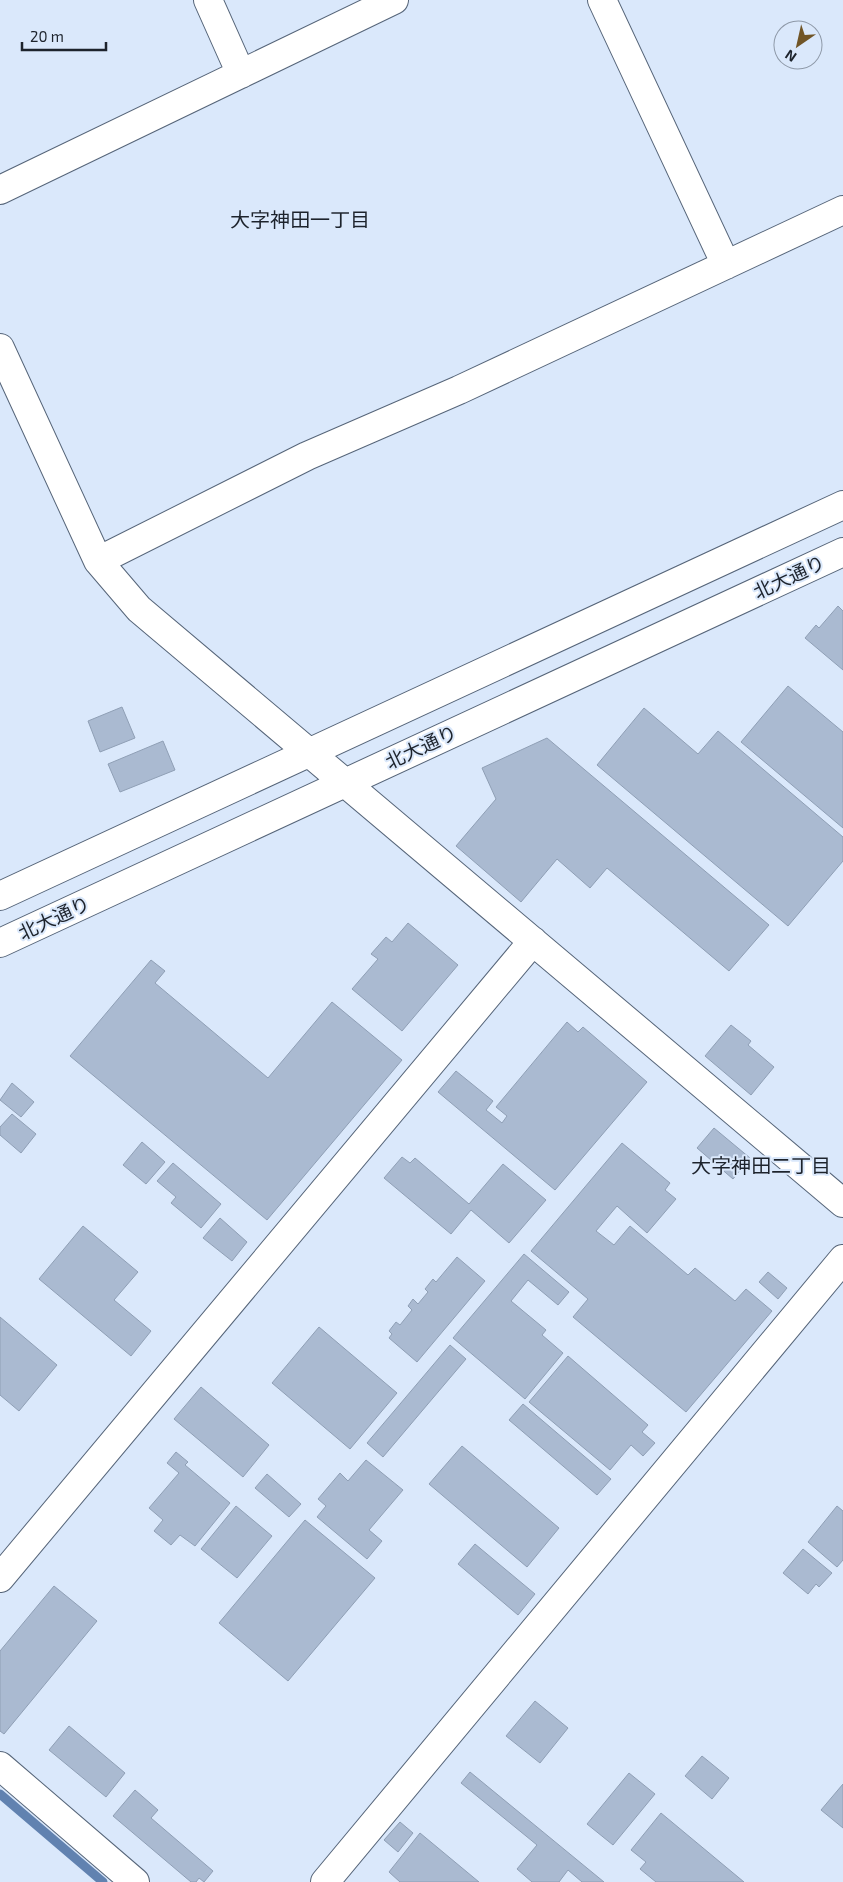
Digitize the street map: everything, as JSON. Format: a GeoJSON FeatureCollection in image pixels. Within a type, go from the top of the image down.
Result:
{"type":"FeatureCollection","features":[{"type":"Feature","properties":{"kind":"street"},"geometry":{"type":"LineString","coordinates":[[208,0],[241,74]]}},
{"type":"Feature","properties":{"kind":"street"},"geometry":{"type":"LineString","coordinates":[[602,0],[726,265]]}},
{"type":"Feature","properties":{"kind":"street"},"geometry":{"type":"LineString","coordinates":[[0,190],[387,2]]}},
{"type":"Feature","properties":{"kind":"street"},"geometry":{"type":"LineString","coordinates":[[98,561],[307,456],[459,390],[843,210]]}},
{"type":"Feature","properties":{"kind":"street"},"geometry":{"type":"LineString","coordinates":[[0,348],[98,561],[139,609],[843,1203]]}},
{"type":"Feature","properties":{"kind":"street"},"geometry":{"type":"LineString","coordinates":[[0,896],[843,505]]}},
{"type":"Feature","properties":{"kind":"street","name":"北大通り"},"geometry":{"type":"LineString","coordinates":[[0,943],[843,552]]}},
{"type":"Feature","properties":{"kind":"street"},"geometry":{"type":"LineString","coordinates":[[0,1578],[533,941]]}},
{"type":"Feature","properties":{"kind":"street"},"geometry":{"type":"LineString","coordinates":[[325,1882],[843,1259]]}},
{"type":"Feature","properties":{"kind":"street"},"geometry":{"type":"LineString","coordinates":[[0,1766],[135,1882]]}},
{"type":"Feature","properties":{"kind":"building"},"geometry":{"type":"Polygon","coordinates":[[[838,606],[843,611],[843,670],[805,638],[816,625],[819,628],[838,606]]]}},
{"type":"Feature","properties":{"kind":"building"},"geometry":{"type":"Polygon","coordinates":[[[788,686],[843,732],[843,828],[741,742],[788,686]]]}},
{"type":"Feature","properties":{"kind":"building"},"geometry":{"type":"Polygon","coordinates":[[[122,707],[135,738],[100,752],[88,721],[122,707]]]}},
{"type":"Feature","properties":{"kind":"building"},"geometry":{"type":"Polygon","coordinates":[[[644,708],[698,754],[718,731],[843,837],[843,861],[788,926],[597,765],[644,708]]]}},
{"type":"Feature","properties":{"kind":"building"},"geometry":{"type":"Polygon","coordinates":[[[547,738],[769,925],[729,971],[607,868],[590,888],[557,859],[521,902],[456,846],[496,799],[482,768],[547,738]]]}},
{"type":"Feature","properties":{"kind":"building"},"geometry":{"type":"Polygon","coordinates":[[[163,741],[175,770],[120,792],[108,764],[163,741]]]}},
{"type":"Feature","properties":{"kind":"building"},"geometry":{"type":"Polygon","coordinates":[[[408,923],[458,965],[402,1031],[352,989],[378,959],[371,954],[386,937],[392,942],[408,923]]]}},
{"type":"Feature","properties":{"kind":"building"},"geometry":{"type":"Polygon","coordinates":[[[151,960],[165,971],[155,983],[268,1078],[332,1002],[402,1060],[267,1220],[70,1056],[151,960]]]}},
{"type":"Feature","properties":{"kind":"building"},"geometry":{"type":"Polygon","coordinates":[[[567,1022],[578,1032],[583,1027],[647,1082],[555,1190],[438,1092],[456,1071],[493,1101],[486,1110],[502,1123],[507,1116],[496,1107],[567,1022]]]}},
{"type":"Feature","properties":{"kind":"building"},"geometry":{"type":"Polygon","coordinates":[[[731,1025],[751,1041],[748,1045],[774,1067],[751,1095],[705,1056],[731,1025]]]}},
{"type":"Feature","properties":{"kind":"building"},"geometry":{"type":"Polygon","coordinates":[[[12,1083],[34,1102],[21,1117],[0,1100],[12,1083]]]}},
{"type":"Feature","properties":{"kind":"building"},"geometry":{"type":"Polygon","coordinates":[[[12,1114],[36,1134],[21,1153],[0,1135],[0,1127],[12,1114]]]}},
{"type":"Feature","properties":{"kind":"building"},"geometry":{"type":"Polygon","coordinates":[[[714,1128],[750,1158],[733,1179],[697,1148],[714,1128]]]}},
{"type":"Feature","properties":{"kind":"building"},"geometry":{"type":"Polygon","coordinates":[[[142,1142],[165,1162],[146,1184],[123,1165],[142,1142]]]}},
{"type":"Feature","properties":{"kind":"building"},"geometry":{"type":"Polygon","coordinates":[[[622,1143],[670,1183],[665,1190],[676,1199],[647,1233],[617,1206],[596,1231],[614,1245],[630,1226],[688,1275],[695,1268],[735,1301],[746,1289],[772,1311],[686,1412],[573,1317],[588,1299],[531,1251],[622,1143]]]}},
{"type":"Feature","properties":{"kind":"building"},"geometry":{"type":"Polygon","coordinates":[[[402,1157],[410,1163],[415,1158],[469,1204],[503,1164],[546,1200],[509,1243],[471,1210],[451,1234],[384,1178],[402,1157]]]}},
{"type":"Feature","properties":{"kind":"building"},"geometry":{"type":"Polygon","coordinates":[[[173,1163],[221,1204],[201,1228],[171,1203],[176,1197],[157,1181],[173,1163]]]}},
{"type":"Feature","properties":{"kind":"building"},"geometry":{"type":"Polygon","coordinates":[[[220,1218],[247,1242],[232,1261],[203,1238],[220,1218]]]}},
{"type":"Feature","properties":{"kind":"building"},"geometry":{"type":"Polygon","coordinates":[[[83,1226],[138,1272],[114,1300],[151,1331],[131,1356],[39,1279],[83,1226]]]}},
{"type":"Feature","properties":{"kind":"building"},"geometry":{"type":"Polygon","coordinates":[[[524,1254],[569,1292],[558,1305],[528,1280],[511,1301],[546,1330],[542,1335],[563,1353],[525,1399],[453,1338],[524,1254]]]}},
{"type":"Feature","properties":{"kind":"building"},"geometry":{"type":"Polygon","coordinates":[[[457,1257],[485,1281],[417,1362],[389,1338],[392,1334],[389,1331],[396,1322],[400,1325],[412,1310],[408,1306],[413,1299],[418,1304],[428,1292],[425,1289],[433,1279],[436,1282],[457,1257]]]}},
{"type":"Feature","properties":{"kind":"building"},"geometry":{"type":"Polygon","coordinates":[[[768,1272],[787,1288],[778,1299],[759,1282],[768,1272]]]}},
{"type":"Feature","properties":{"kind":"building"},"geometry":{"type":"Polygon","coordinates":[[[0,1317],[57,1365],[19,1411],[0,1395],[0,1317]]]}},
{"type":"Feature","properties":{"kind":"building"},"geometry":{"type":"Polygon","coordinates":[[[319,1327],[397,1393],[350,1449],[272,1383],[319,1327]]]}},
{"type":"Feature","properties":{"kind":"building"},"geometry":{"type":"Polygon","coordinates":[[[450,1345],[466,1359],[383,1457],[367,1443],[450,1345]]]}},
{"type":"Feature","properties":{"kind":"building"},"geometry":{"type":"Polygon","coordinates":[[[568,1356],[648,1425],[642,1432],[655,1443],[643,1456],[631,1445],[610,1470],[529,1402],[568,1356]]]}},
{"type":"Feature","properties":{"kind":"building"},"geometry":{"type":"Polygon","coordinates":[[[201,1387],[269,1445],[243,1477],[174,1419],[201,1387]]]}},
{"type":"Feature","properties":{"kind":"building"},"geometry":{"type":"Polygon","coordinates":[[[523,1404],[611,1479],[597,1495],[509,1420],[523,1404]]]}},
{"type":"Feature","properties":{"kind":"building"},"geometry":{"type":"Polygon","coordinates":[[[462,1446],[559,1528],[527,1567],[429,1484],[462,1446]]]}},
{"type":"Feature","properties":{"kind":"building"},"geometry":{"type":"Polygon","coordinates":[[[176,1452],[188,1462],[185,1465],[230,1503],[195,1546],[180,1535],[171,1545],[154,1531],[163,1520],[149,1508],[179,1473],[167,1463],[176,1452]]]}},
{"type":"Feature","properties":{"kind":"building"},"geometry":{"type":"Polygon","coordinates":[[[366,1460],[403,1490],[369,1530],[382,1541],[367,1559],[317,1517],[326,1506],[318,1499],[340,1473],[348,1481],[366,1460]]]}},
{"type":"Feature","properties":{"kind":"building"},"geometry":{"type":"Polygon","coordinates":[[[267,1474],[301,1504],[289,1517],[255,1488],[267,1474]]]}},
{"type":"Feature","properties":{"kind":"building"},"geometry":{"type":"Polygon","coordinates":[[[236,1506],[272,1536],[237,1578],[201,1549],[236,1506]]]}},
{"type":"Feature","properties":{"kind":"building"},"geometry":{"type":"Polygon","coordinates":[[[837,1506],[843,1511],[843,1560],[837,1567],[808,1542],[837,1506]]]}},
{"type":"Feature","properties":{"kind":"building"},"geometry":{"type":"Polygon","coordinates":[[[305,1520],[375,1578],[288,1681],[219,1623],[305,1520]]]}},
{"type":"Feature","properties":{"kind":"building"},"geometry":{"type":"Polygon","coordinates":[[[475,1544],[535,1594],[518,1615],[458,1564],[475,1544]]]}},
{"type":"Feature","properties":{"kind":"building"},"geometry":{"type":"Polygon","coordinates":[[[803,1549],[832,1573],[819,1587],[816,1584],[808,1594],[783,1573],[803,1549]]]}},
{"type":"Feature","properties":{"kind":"building"},"geometry":{"type":"Polygon","coordinates":[[[54,1586],[97,1621],[4,1734],[0,1731],[0,1651],[54,1586]]]}},
{"type":"Feature","properties":{"kind":"building"},"geometry":{"type":"Polygon","coordinates":[[[535,1701],[568,1728],[540,1763],[506,1736],[535,1701]]]}},
{"type":"Feature","properties":{"kind":"building"},"geometry":{"type":"Polygon","coordinates":[[[69,1726],[125,1773],[106,1797],[49,1750],[69,1726]]]}},
{"type":"Feature","properties":{"kind":"building"},"geometry":{"type":"Polygon","coordinates":[[[702,1756],[729,1778],[712,1799],[685,1776],[702,1756]]]}},
{"type":"Feature","properties":{"kind":"building"},"geometry":{"type":"Polygon","coordinates":[[[470,1772],[604,1882],[582,1882],[568,1870],[559,1882],[532,1882],[517,1869],[537,1845],[461,1783],[470,1772]]]}},
{"type":"Feature","properties":{"kind":"building"},"geometry":{"type":"Polygon","coordinates":[[[629,1773],[655,1794],[613,1845],[587,1824],[629,1773]]]}},
{"type":"Feature","properties":{"kind":"building"},"geometry":{"type":"Polygon","coordinates":[[[843,1784],[843,1828],[821,1810],[843,1784]]]}},
{"type":"Feature","properties":{"kind":"building"},"geometry":{"type":"Polygon","coordinates":[[[135,1790],[158,1810],[151,1818],[213,1871],[204,1882],[199,1878],[196,1882],[191,1882],[113,1816],[135,1790]]]}},
{"type":"Feature","properties":{"kind":"building"},"geometry":{"type":"Polygon","coordinates":[[[661,1813],[744,1882],[656,1882],[640,1869],[646,1862],[631,1850],[661,1813]]]}},
{"type":"Feature","properties":{"kind":"building"},"geometry":{"type":"Polygon","coordinates":[[[400,1822],[413,1833],[398,1852],[384,1840],[400,1822]]]}},
{"type":"Feature","properties":{"kind":"building"},"geometry":{"type":"Polygon","coordinates":[[[420,1833],[479,1882],[400,1882],[389,1872],[420,1833]]]}},
{"type":"Feature","properties":{"kind":"waterway"},"geometry":{"type":"LineString","coordinates":[[0,1794],[103,1882]]}},
{"type":"Feature","properties":{"kind":"district","name":"大字神田一丁目"},"geometry":{"type":"Point","coordinates":[300,220]}},
{"type":"Feature","properties":{"kind":"district","name":"大字神田二丁目"},"geometry":{"type":"Point","coordinates":[761,1166]}}]}
